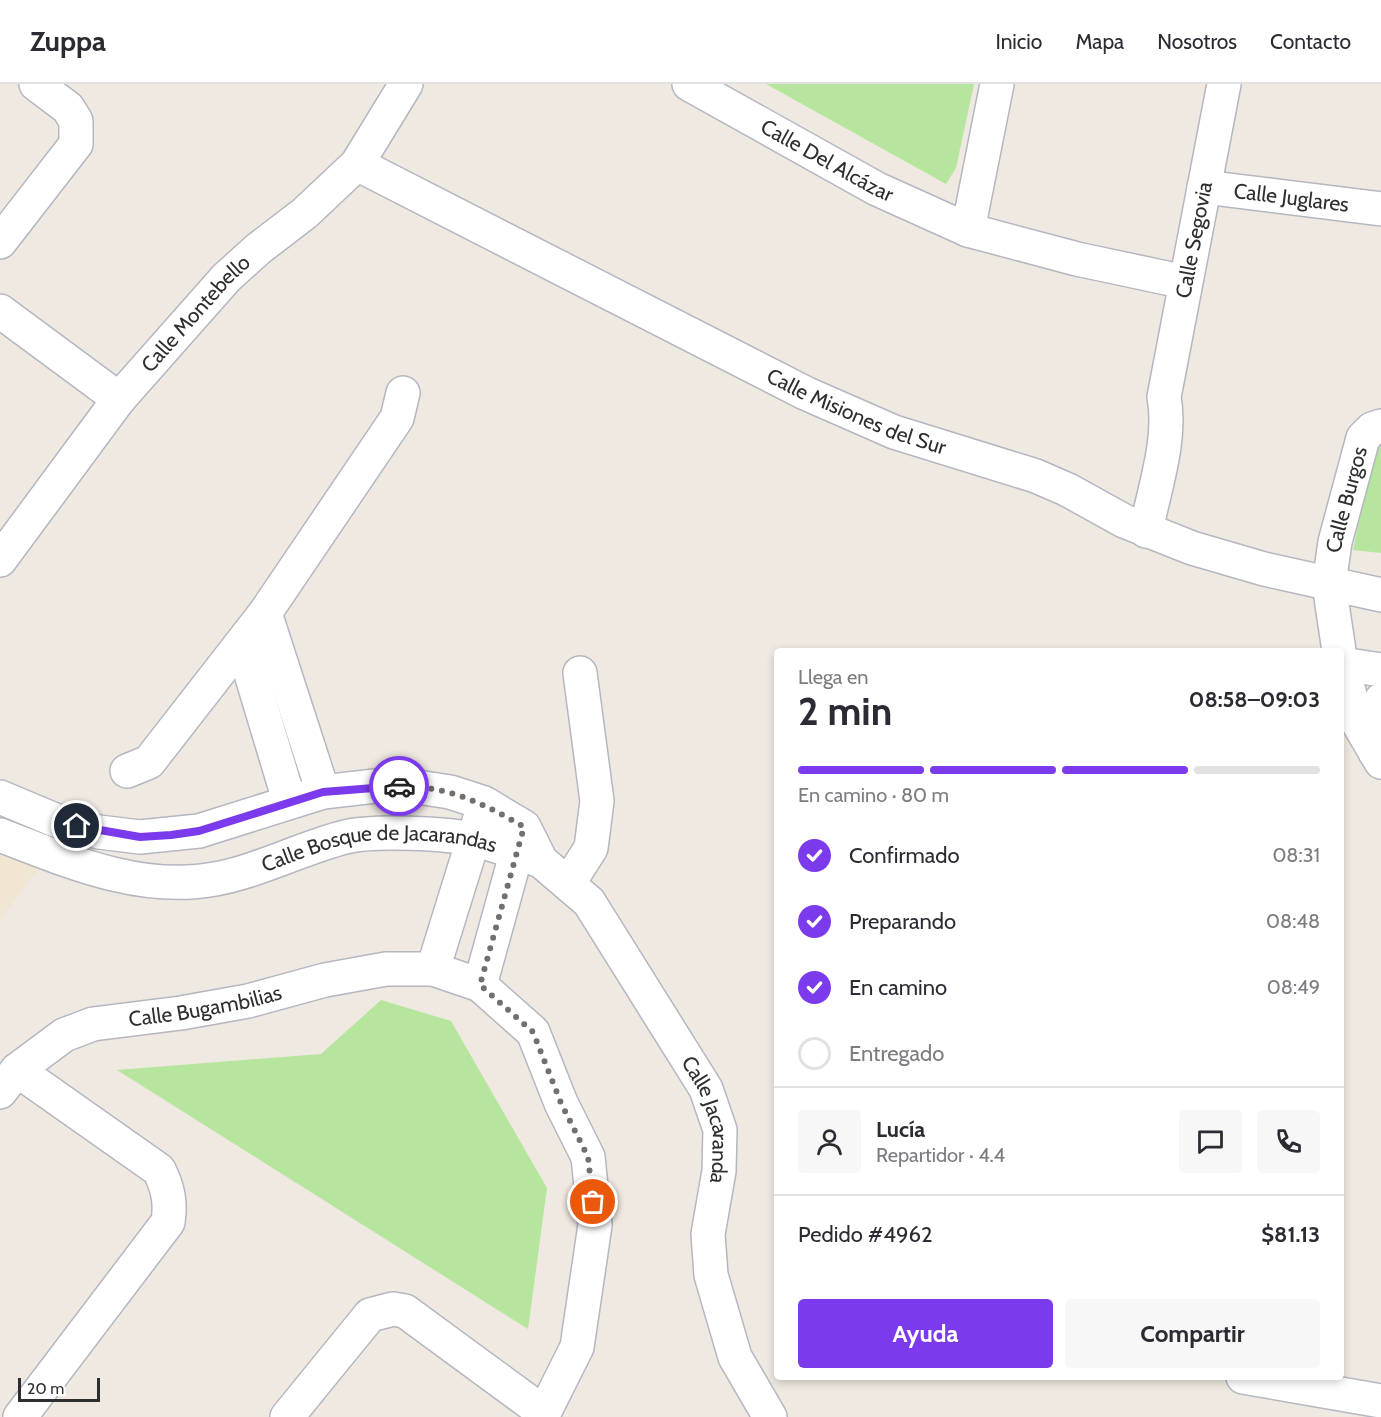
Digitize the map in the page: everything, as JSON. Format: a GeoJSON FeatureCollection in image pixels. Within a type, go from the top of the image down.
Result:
{"type":"FeatureCollection","features":[{"type":"Feature","properties":{"kind":"street"},"geometry":{"type":"LineString","coordinates":[[0,242],[76,144],[76,121],[68,108],[36,84]]}},
{"type":"Feature","properties":{"kind":"street","name":"Calle Montebello"},"geometry":{"type":"LineString","coordinates":[[0,560],[119,399],[226,278],[258,249],[305,213],[357,164],[406,84]]}},
{"type":"Feature","properties":{"kind":"street","name":"Calle Del Alcázar"},"geometry":{"type":"LineString","coordinates":[[689,84],[876,189],[968,230],[1077,259],[1185,282]]}},
{"type":"Feature","properties":{"kind":"street"},"geometry":{"type":"LineString","coordinates":[[968,230],[997,84]]}},
{"type":"Feature","properties":{"kind":"street","name":"Calle Segovia"},"geometry":{"type":"LineString","coordinates":[[1135,526],[1164,441],[1166,411],[1164,397],[1224,84]]}},
{"type":"Feature","properties":{"kind":"street","name":"Calle Misiones del Sur"},"geometry":{"type":"LineString","coordinates":[[357,164],[805,393],[894,432],[1036,476],[1068,490],[1135,526],[1192,548],[1264,569],[1381,595]]}},
{"type":"Feature","properties":{"kind":"street","name":"Calle Juglares"},"geometry":{"type":"LineString","coordinates":[[1204,187],[1381,208]]}},
{"type":"Feature","properties":{"kind":"street"},"geometry":{"type":"LineString","coordinates":[[0,311],[119,399]]}},
{"type":"Feature","properties":{"kind":"street"},"geometry":{"type":"LineString","coordinates":[[127,771],[149,762],[265,613],[398,418],[403,393]]}},
{"type":"Feature","properties":{"kind":"street","name":"Calle Burgos"},"geometry":{"type":"LineString","coordinates":[[1339,648],[1329,584],[1335,542],[1363,438],[1372,429],[1381,426]]}},
{"type":"Feature","properties":{"kind":"street"},"geometry":{"type":"LineString","coordinates":[[265,613],[323,792]]}},
{"type":"Feature","properties":{"kind":"street"},"geometry":{"type":"LineString","coordinates":[[242,644],[290,801]]}},
{"type":"Feature","properties":{"kind":"street"},"geometry":{"type":"LineString","coordinates":[[1344,664],[1381,670]]}},
{"type":"Feature","properties":{"kind":"street"},"geometry":{"type":"LineString","coordinates":[[568,884],[591,848],[597,801],[580,673]]}},
{"type":"Feature","properties":{"kind":"street"},"geometry":{"type":"LineString","coordinates":[[1344,675],[1356,721],[1378,757]]}},
{"type":"Feature","properties":{"kind":"street"},"geometry":{"type":"LineString","coordinates":[[1378,757],[1381,700]]}},
{"type":"Feature","properties":{"kind":"street","name":"Calle Bosque de Jacarandas"},"geometry":{"type":"LineString","coordinates":[[0,797],[56,820],[99,832],[140,837],[199,831],[323,792],[375,786],[411,786],[450,792],[484,803],[527,847]]}},
{"type":"Feature","properties":{"kind":"street"},"geometry":{"type":"LineString","coordinates":[[433,969],[484,803]]}},
{"type":"Feature","properties":{"kind":"street","name":"Calle Bosque de Jacarandas"},"geometry":{"type":"LineString","coordinates":[[0,835],[81,866],[139,880],[174,882],[216,879],[347,836],[381,832],[474,839],[527,847]]}},
{"type":"Feature","properties":{"kind":"street"},"geometry":{"type":"LineString","coordinates":[[287,1417],[370,1315],[393,1309],[405,1311],[543,1415],[577,1347],[596,1225],[588,1157],[561,1103],[533,1032],[480,985],[527,847]]}},
{"type":"Feature","properties":{"kind":"street","name":"Calle Jacaranda"},"geometry":{"type":"LineString","coordinates":[[527,847],[589,902],[706,1089],[720,1130],[719,1171],[708,1234],[711,1275],[735,1357],[770,1417]]}},
{"type":"Feature","properties":{"kind":"street","name":"Calle Bugambilias"},"geometry":{"type":"LineString","coordinates":[[8,1081],[64,1035],[93,1024],[181,1013],[248,1001],[325,980],[386,969],[433,969],[480,985]]}},
{"type":"Feature","properties":{"kind":"street"},"geometry":{"type":"LineString","coordinates":[[8,1081],[159,1170],[167,1186],[171,1204],[168,1222],[20,1417]]}},
{"type":"Feature","properties":{"kind":"street"},"geometry":{"type":"LineString","coordinates":[[1260,1380],[1381,1401]]}},
{"type":"Feature","properties":{"kind":"shaded area"},"geometry":{"type":"Polygon","coordinates":[[[0,849],[41,865],[0,920],[0,849]]]}},
{"type":"Feature","properties":{"kind":"green space"},"geometry":{"type":"Polygon","coordinates":[[[766,84],[974,84],[956,168],[946,184],[766,84]]]}},
{"type":"Feature","properties":{"kind":"green space"},"geometry":{"type":"Polygon","coordinates":[[[1375,445],[1381,445],[1381,553],[1353,550],[1375,445]]]}},
{"type":"Feature","properties":{"kind":"green space"},"geometry":{"type":"Polygon","coordinates":[[[381,1000],[451,1021],[547,1188],[528,1329],[117,1070],[321,1054],[381,1000]]]}},
{"type":"Feature","properties":{"kind":"way so far"},"geometry":{"type":"LineString","coordinates":[[399,786],[450,792],[484,803],[524,827],[480,985],[533,1032],[561,1103],[588,1157],[593,1202]]}},
{"type":"Feature","properties":{"kind":"route"},"geometry":{"type":"LineString","coordinates":[[77,826],[99,832],[140,837],[171,835],[199,831],[323,792],[375,786],[399,786]]}}]}
